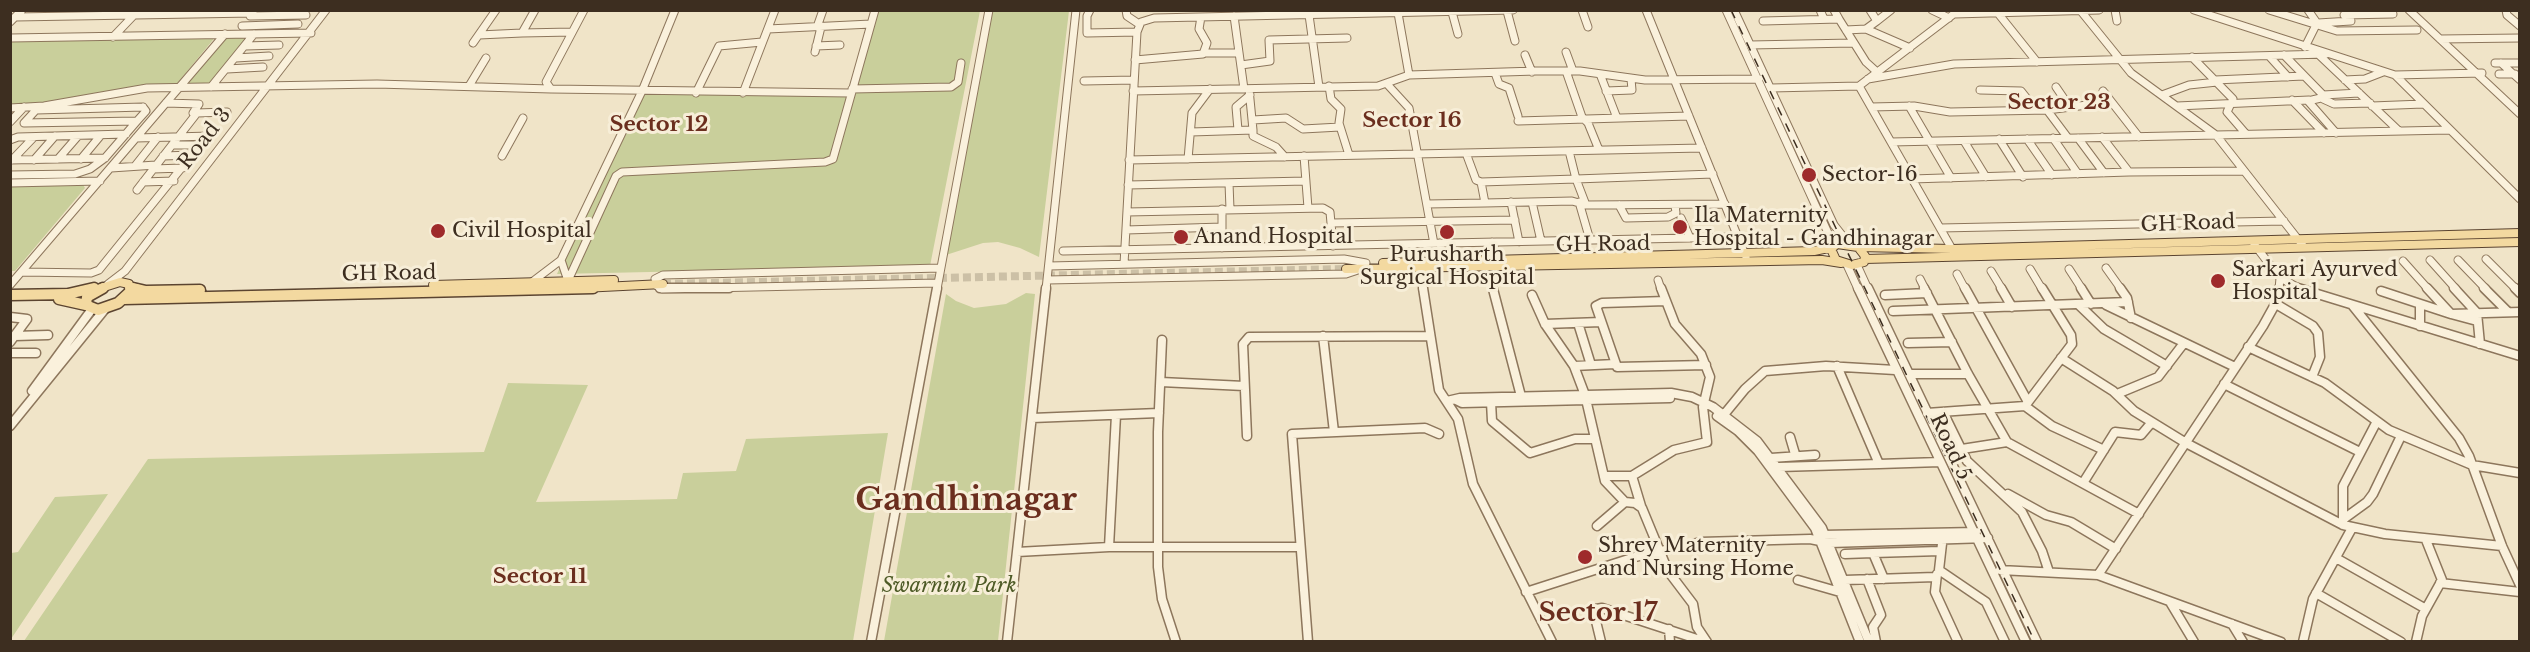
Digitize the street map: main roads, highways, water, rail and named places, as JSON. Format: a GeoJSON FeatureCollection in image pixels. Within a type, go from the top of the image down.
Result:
{"type":"FeatureCollection","features":[{"type":"Feature","properties":{"kind":"main road","name":"GH Road"},"geometry":{"type":"LineString","coordinates":[[1865,259],[2251,240],[2520,233]]}},
{"type":"Feature","properties":{"kind":"main road","name":"GH Road"},"geometry":{"type":"LineString","coordinates":[[1345,266],[1746,256],[1814,251],[1834,246],[1954,253],[2256,249],[2520,242]]}},
{"type":"Feature","properties":{"kind":"main road"},"geometry":{"type":"LineString","coordinates":[[1834,246],[1833,256],[1848,264],[1865,259],[1864,253],[1854,246]]}},
{"type":"Feature","properties":{"kind":"main road","name":"GH Road"},"geometry":{"type":"LineString","coordinates":[[1444,265],[1498,259],[1746,256],[1822,260],[1848,264]]}},
{"type":"Feature","properties":{"kind":"main road","name":"GH Road"},"geometry":{"type":"LineString","coordinates":[[124,299],[659,281]]}},
{"type":"Feature","properties":{"kind":"main road","name":"GH Road"},"geometry":{"type":"LineString","coordinates":[[104,285],[128,285],[146,291],[532,282],[566,285]]}},
{"type":"Feature","properties":{"kind":"main road"},"geometry":{"type":"LineString","coordinates":[[10,295],[77,293],[104,285]]}},
{"type":"Feature","properties":{"kind":"main road"},"geometry":{"type":"LineString","coordinates":[[89,307],[91,293],[104,285]]}},
{"type":"Feature","properties":{"kind":"main road"},"geometry":{"type":"LineString","coordinates":[[10,301],[64,299],[89,307],[105,309],[124,299],[128,285]]}},
{"type":"Feature","properties":{"kind":"tunnel"},"geometry":{"type":"LineString","coordinates":[[663,284],[1346,269]]}},
{"type":"Feature","properties":{"kind":"railway"},"geometry":{"type":"LineString","coordinates":[[1731,10],[2035,642]]}},
{"type":"Feature","properties":{"kind":"place","name":"Sector-16"},"geometry":{"type":"Point","coordinates":[1809,175]}},
{"type":"Feature","properties":{"kind":"place","name":"Ila Maternity Hospital - Gandhinagar"},"geometry":{"type":"Point","coordinates":[1680,227]}},
{"type":"Feature","properties":{"kind":"place","name":"Civil Hospital"},"geometry":{"type":"Point","coordinates":[438,231]}},
{"type":"Feature","properties":{"kind":"place","name":"Purusharth Surgical Hospital"},"geometry":{"type":"Point","coordinates":[1447,232]}},
{"type":"Feature","properties":{"kind":"place","name":"Anand Hospital"},"geometry":{"type":"Point","coordinates":[1181,237]}},
{"type":"Feature","properties":{"kind":"place","name":"Sarkari Ayurved Hospital"},"geometry":{"type":"Point","coordinates":[2218,281]}},
{"type":"Feature","properties":{"kind":"place","name":"Shrey Maternity and Nursing Home"},"geometry":{"type":"Point","coordinates":[1585,557]}},
{"type":"Feature","properties":{"kind":"district","name":"Sector 23"},"geometry":{"type":"Point","coordinates":[2059,103]}},
{"type":"Feature","properties":{"kind":"district","name":"Sector 16"},"geometry":{"type":"Point","coordinates":[1412,121]}},
{"type":"Feature","properties":{"kind":"district","name":"Sector 12"},"geometry":{"type":"Point","coordinates":[659,125]}},
{"type":"Feature","properties":{"kind":"district","name":"Gandhinagar"},"geometry":{"type":"Point","coordinates":[966,501]}},
{"type":"Feature","properties":{"kind":"district","name":"Sector 11"},"geometry":{"type":"Point","coordinates":[540,577]}},
{"type":"Feature","properties":{"kind":"district","name":"Sector 17"},"geometry":{"type":"Point","coordinates":[1598,614]}},
{"type":"Feature","properties":{"kind":"park label","name":"Swarnim Park"},"geometry":{"type":"Point","coordinates":[949,586]}}]}
